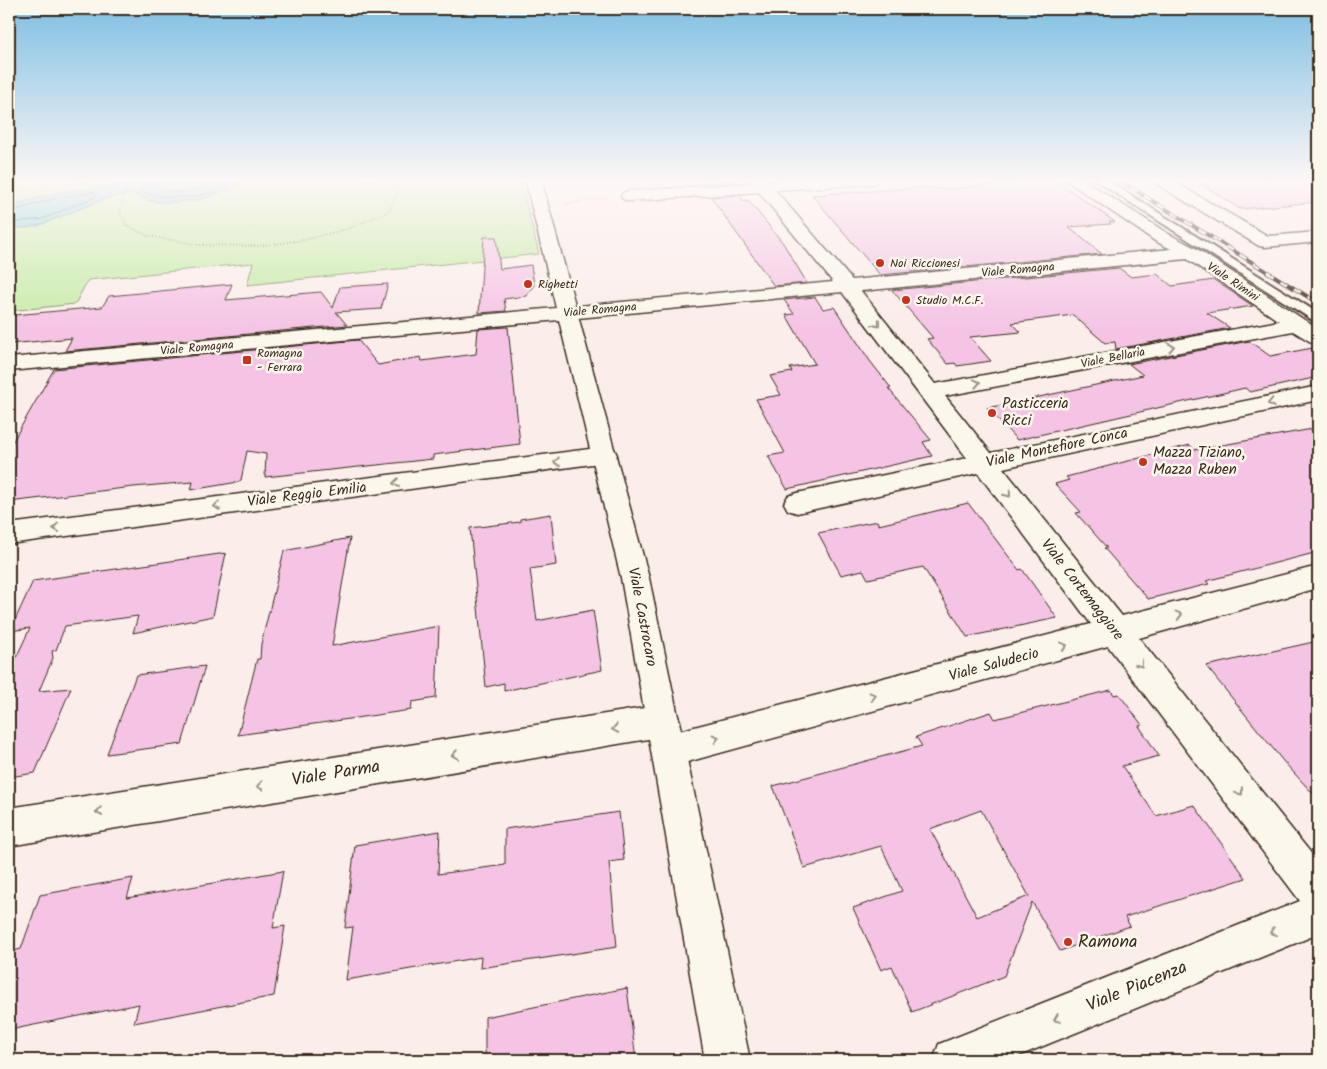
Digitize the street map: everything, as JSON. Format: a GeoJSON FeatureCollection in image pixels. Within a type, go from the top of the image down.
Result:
{"type":"FeatureCollection","features":[{"type":"Feature","properties":{"kind":"street","name":"Viale Castrocaro"},"geometry":{"type":"LineString","coordinates":[[547,229],[635,578],[728,1060]]}},
{"type":"Feature","properties":{"kind":"street","name":"Viale Cortemaggiore"},"geometry":{"type":"LineString","coordinates":[[799,229],[847,286],[1318,893]]}},
{"type":"Feature","properties":{"kind":"street","name":"Viale Rimini"},"geometry":{"type":"LineString","coordinates":[[1149,229],[1191,253],[1318,338]]}},
{"type":"Feature","properties":{"kind":"street"},"geometry":{"type":"LineString","coordinates":[[1243,229],[1265,242],[1318,237]]}},
{"type":"Feature","properties":{"kind":"street","name":"Viale Romagna"},"geometry":{"type":"LineString","coordinates":[[10,367],[1191,253]]}},
{"type":"Feature","properties":{"kind":"street","name":"Viale Bellaria"},"geometry":{"type":"LineString","coordinates":[[929,392],[1297,324]]}},
{"type":"Feature","properties":{"kind":"street","name":"Viale Montefiore Conca"},"geometry":{"type":"LineString","coordinates":[[797,503],[1318,393]]}},
{"type":"Feature","properties":{"kind":"street","name":"Viale Reggio Emilia"},"geometry":{"type":"LineString","coordinates":[[9,534],[605,455]]}},
{"type":"Feature","properties":{"kind":"street","name":"Viale Saludecio"},"geometry":{"type":"LineString","coordinates":[[666,736],[1116,632],[1318,577]]}},
{"type":"Feature","properties":{"kind":"street","name":"Viale Parma"},"geometry":{"type":"LineString","coordinates":[[9,827],[666,736]]}},
{"type":"Feature","properties":{"kind":"street","name":"Viale Piacenza"},"geometry":{"type":"LineString","coordinates":[[955,1060],[1318,914]]}},
{"type":"Feature","properties":{"kind":"lane"},"geometry":{"type":"LineString","coordinates":[[1179,229],[1318,318]]}},
{"type":"Feature","properties":{"kind":"path"},"geometry":{"type":"LineString","coordinates":[[134,229],[148,236],[201,245],[257,246],[304,240],[344,229]]}},
{"type":"Feature","properties":{"kind":"green space"},"geometry":{"type":"Polygon","coordinates":[[[9,229],[533,229],[539,254],[247,285],[253,263],[88,280],[75,304],[9,311],[9,229]]]}},
{"type":"Feature","properties":{"kind":"building"},"geometry":{"type":"Polygon","coordinates":[[[734,229],[772,229],[783,243],[807,283],[774,286],[734,229]]]}},
{"type":"Feature","properties":{"kind":"building"},"geometry":{"type":"Polygon","coordinates":[[[841,229],[1070,229],[1102,254],[880,275],[841,229]]]}},
{"type":"Feature","properties":{"kind":"building"},"geometry":{"type":"Polygon","coordinates":[[[484,237],[496,237],[500,269],[531,265],[534,285],[526,296],[504,299],[506,311],[479,313],[484,237]]]}},
{"type":"Feature","properties":{"kind":"building"},"geometry":{"type":"Polygon","coordinates":[[[1119,268],[1131,277],[1157,274],[1172,286],[1214,280],[1253,306],[1207,313],[1230,328],[1116,349],[1115,342],[1105,343],[1073,315],[1012,323],[1021,332],[970,337],[991,361],[957,366],[955,363],[948,364],[927,339],[933,338],[892,290],[1119,268]]]}},
{"type":"Feature","properties":{"kind":"building"},"geometry":{"type":"Polygon","coordinates":[[[232,284],[226,300],[321,292],[333,308],[340,287],[388,284],[381,309],[336,312],[347,325],[65,351],[72,338],[9,344],[9,323],[14,315],[102,307],[109,296],[232,284]]]}},
{"type":"Feature","properties":{"kind":"building"},"geometry":{"type":"Polygon","coordinates":[[[815,297],[823,309],[834,307],[870,361],[891,388],[888,388],[931,440],[923,442],[932,456],[787,489],[768,456],[785,453],[756,399],[781,395],[770,376],[792,372],[790,368],[815,364],[786,315],[794,314],[784,300],[815,297]]]}},
{"type":"Feature","properties":{"kind":"building"},"geometry":{"type":"Polygon","coordinates":[[[508,327],[520,444],[433,455],[433,459],[265,477],[266,454],[247,451],[241,480],[238,482],[191,490],[193,482],[133,487],[9,502],[9,448],[54,369],[358,340],[378,365],[421,357],[422,361],[476,354],[478,329],[508,327]]]}},
{"type":"Feature","properties":{"kind":"building"},"geometry":{"type":"Polygon","coordinates":[[[1249,341],[1270,356],[1318,347],[1318,377],[1250,392],[1245,388],[1017,440],[987,408],[1143,375],[1129,364],[1249,341]]]}},
{"type":"Feature","properties":{"kind":"building"},"geometry":{"type":"Polygon","coordinates":[[[1318,428],[1318,552],[1206,581],[1209,584],[1148,599],[1076,513],[1081,512],[1055,484],[1069,480],[1066,477],[1190,445],[1194,450],[1318,428]]]}},
{"type":"Feature","properties":{"kind":"building"},"geometry":{"type":"Polygon","coordinates":[[[968,503],[1019,570],[1022,569],[1057,618],[967,637],[923,567],[868,579],[863,570],[841,575],[818,533],[877,521],[879,525],[968,503]]]}},
{"type":"Feature","properties":{"kind":"building"},"geometry":{"type":"Polygon","coordinates":[[[551,514],[556,565],[530,569],[537,621],[593,610],[602,670],[504,691],[504,683],[486,687],[470,528],[520,522],[520,519],[551,514]]]}},
{"type":"Feature","properties":{"kind":"building"},"geometry":{"type":"Polygon","coordinates":[[[350,538],[332,646],[439,626],[436,698],[412,702],[411,710],[238,735],[257,659],[260,659],[261,644],[284,551],[350,538]]]}},
{"type":"Feature","properties":{"kind":"building"},"geometry":{"type":"Polygon","coordinates":[[[226,553],[213,616],[133,633],[138,616],[65,626],[56,650],[52,651],[53,658],[39,691],[71,688],[35,773],[9,777],[9,673],[30,628],[10,631],[33,581],[226,553]]]}},
{"type":"Feature","properties":{"kind":"building"},"geometry":{"type":"Polygon","coordinates":[[[1318,641],[1318,799],[1283,761],[1206,666],[1318,641]]]}},
{"type":"Feature","properties":{"kind":"building"},"geometry":{"type":"Polygon","coordinates":[[[205,666],[182,744],[107,754],[136,675],[205,666]]]}},
{"type":"Feature","properties":{"kind":"building"},"geometry":{"type":"Polygon","coordinates":[[[1111,690],[1114,695],[1119,694],[1142,725],[1139,726],[1159,756],[1122,766],[1156,816],[1194,805],[1246,878],[1125,917],[1130,926],[1060,951],[1032,902],[1004,976],[912,1012],[892,966],[881,970],[853,908],[902,891],[881,846],[804,868],[773,786],[922,746],[916,737],[991,712],[995,719],[1111,690]],[[981,810],[930,829],[977,917],[1029,896],[981,810]]]}},
{"type":"Feature","properties":{"kind":"building"},"geometry":{"type":"Polygon","coordinates":[[[619,812],[624,860],[609,862],[617,947],[480,968],[481,957],[346,980],[353,927],[345,928],[355,845],[440,831],[438,874],[505,865],[505,829],[619,812]]]}},
{"type":"Feature","properties":{"kind":"building"},"geometry":{"type":"Polygon","coordinates":[[[283,871],[273,928],[285,926],[274,996],[134,1023],[139,1004],[9,1030],[9,963],[13,951],[21,949],[40,895],[133,878],[127,898],[283,871]]]}},
{"type":"Feature","properties":{"kind":"building"},"geometry":{"type":"Polygon","coordinates":[[[627,988],[636,1060],[485,1060],[485,1017],[627,988]]]}},
{"type":"Feature","properties":{"kind":"railway"},"geometry":{"type":"LineString","coordinates":[[1198,229],[1318,303]]}},
{"type":"Feature","properties":{"kind":"place","name":"Noi Riccionesi"},"geometry":{"type":"Point","coordinates":[880,263]}},
{"type":"Feature","properties":{"kind":"place","name":"Righetti"},"geometry":{"type":"Point","coordinates":[528,284]}},
{"type":"Feature","properties":{"kind":"place","name":"Studio M.C.F."},"geometry":{"type":"Point","coordinates":[906,300]}},
{"type":"Feature","properties":{"kind":"place","name":"Romagna - Ferrara"},"geometry":{"type":"Point","coordinates":[247,360]}},
{"type":"Feature","properties":{"kind":"place","name":"Pasticceria Ricci"},"geometry":{"type":"Point","coordinates":[992,413]}},
{"type":"Feature","properties":{"kind":"place","name":"Mazza Tiziano, Mazza Ruben"},"geometry":{"type":"Point","coordinates":[1143,462]}},
{"type":"Feature","properties":{"kind":"place","name":"Ramona"},"geometry":{"type":"Point","coordinates":[1068,942]}}]}
